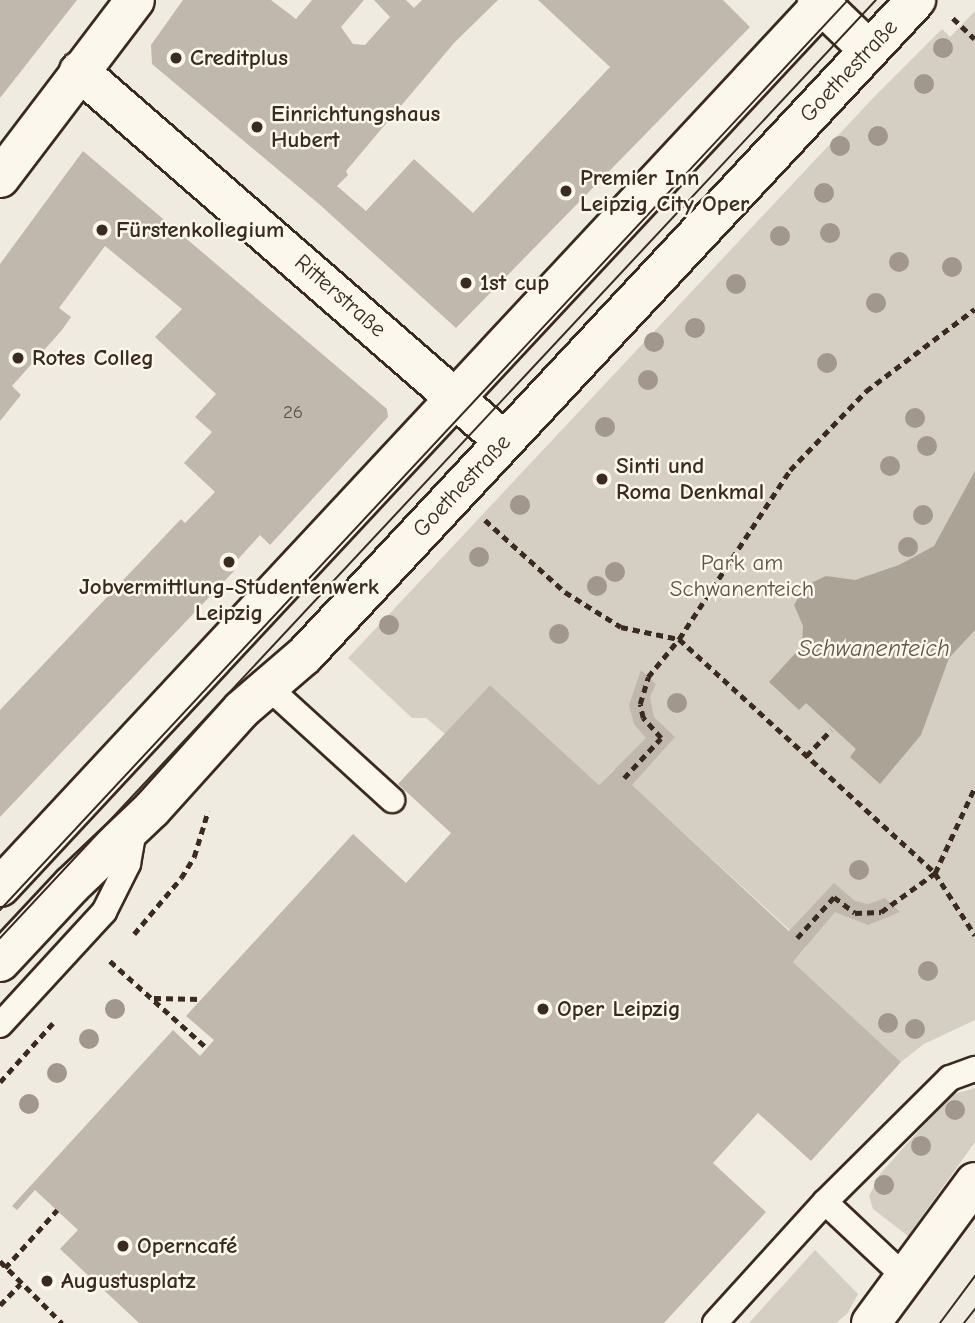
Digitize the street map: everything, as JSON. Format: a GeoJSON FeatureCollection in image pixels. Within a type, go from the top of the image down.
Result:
{"type":"FeatureCollection","features":[{"type":"Feature","properties":{"kind":"street"},"geometry":{"type":"LineString","coordinates":[[0,178],[135,0]]}},
{"type":"Feature","properties":{"kind":"street","name":"Goethestraße"},"geometry":{"type":"LineString","coordinates":[[0,962],[268,687],[306,654],[916,0]]}},
{"type":"Feature","properties":{"kind":"street"},"geometry":{"type":"LineString","coordinates":[[0,887],[821,2],[869,50]]}},
{"type":"Feature","properties":{"kind":"street","name":"Ritterstraße"},"geometry":{"type":"LineString","coordinates":[[79,71],[504,441]]}},
{"type":"Feature","properties":{"kind":"street"},"geometry":{"type":"LineString","coordinates":[[871,1323],[975,1182]]}},
{"type":"Feature","properties":{"kind":"lane"},"geometry":{"type":"LineString","coordinates":[[268,687],[392,800]]}},
{"type":"Feature","properties":{"kind":"lane"},"geometry":{"type":"LineString","coordinates":[[0,1025],[104,912],[128,864],[135,825]]}},
{"type":"Feature","properties":{"kind":"lane"},"geometry":{"type":"LineString","coordinates":[[715,1323],[825,1202],[950,1078],[975,1069]]}},
{"type":"Feature","properties":{"kind":"lane"},"geometry":{"type":"LineString","coordinates":[[825,1202],[905,1277]]}},
{"type":"Feature","properties":{"kind":"path"},"geometry":{"type":"LineString","coordinates":[[624,778],[661,738],[643,718],[642,690],[679,639],[790,470],[866,391],[975,309]]}},
{"type":"Feature","properties":{"kind":"path"},"geometry":{"type":"LineString","coordinates":[[475,511],[565,592],[621,627],[679,639],[936,873],[975,935]]}},
{"type":"Feature","properties":{"kind":"path"},"geometry":{"type":"LineString","coordinates":[[806,756],[831,730]]}},
{"type":"Feature","properties":{"kind":"path"},"geometry":{"type":"LineString","coordinates":[[797,938],[834,897],[855,913],[881,912],[936,873],[975,787]]}},
{"type":"Feature","properties":{"kind":"path"},"geometry":{"type":"LineString","coordinates":[[110,961],[207,1048]]}},
{"type":"Feature","properties":{"kind":"path"},"geometry":{"type":"LineString","coordinates":[[153,998],[202,999]]}},
{"type":"Feature","properties":{"kind":"path"},"geometry":{"type":"LineString","coordinates":[[5,1268],[57,1210]]}},
{"type":"Feature","properties":{"kind":"path"},"geometry":{"type":"LineString","coordinates":[[0,1261],[20,1284],[62,1323]]}},
{"type":"Feature","properties":{"kind":"path"},"geometry":{"type":"LineString","coordinates":[[0,1305],[20,1284]]}},
{"type":"Feature","properties":{"kind":"green space","name":"Park am Schwanenteich"},"geometry":{"type":"Polygon","coordinates":[[[975,11],[975,1020],[924,1044],[901,1062],[793,962],[807,946],[614,769],[599,785],[490,685],[445,734],[426,718],[412,718],[348,658],[875,96],[942,29],[950,37],[975,11]]]}},
{"type":"Feature","properties":{"kind":"green space"},"geometry":{"type":"Polygon","coordinates":[[[975,1088],[975,1142],[908,1236],[873,1209],[869,1196],[880,1174],[951,1095],[975,1088]]]}},
{"type":"Feature","properties":{"kind":"green space"},"geometry":{"type":"Polygon","coordinates":[[[815,1250],[858,1294],[847,1314],[836,1323],[749,1323],[815,1250]]]}},
{"type":"Feature","properties":{"kind":"water","name":"Schwanenteich"},"geometry":{"type":"Polygon","coordinates":[[[975,471],[975,630],[949,658],[921,735],[880,784],[850,757],[856,749],[806,703],[799,710],[769,682],[802,646],[803,626],[794,605],[805,586],[826,576],[855,580],[899,565],[934,546],[975,471]]]}},
{"type":"Feature","properties":{"kind":"building"},"geometry":{"type":"Polygon","coordinates":[[[0,0],[77,0],[0,98],[0,0]]]}},
{"type":"Feature","properties":{"kind":"building"},"geometry":{"type":"Polygon","coordinates":[[[183,0],[271,0],[296,19],[312,0],[364,0],[341,27],[353,44],[365,45],[390,17],[374,0],[406,0],[414,8],[422,0],[498,0],[454,43],[346,171],[348,175],[337,186],[366,211],[414,159],[473,213],[610,67],[538,0],[723,0],[750,27],[456,328],[319,204],[152,64],[151,45],[183,0]]]}},
{"type":"Feature","properties":{"kind":"building"},"geometry":{"type":"Polygon","coordinates":[[[83,151],[387,409],[388,417],[270,545],[260,535],[230,568],[234,571],[0,817],[0,710],[181,519],[185,523],[215,492],[184,463],[212,432],[195,417],[216,394],[155,337],[182,309],[105,246],[59,308],[71,317],[12,386],[21,395],[0,421],[0,264],[83,151]]]}},
{"type":"Feature","properties":{"kind":"building","name":"Oper Leipzig"},"geometry":{"type":"Polygon","coordinates":[[[641,670],[656,684],[650,697],[654,717],[675,737],[632,785],[789,931],[834,883],[855,901],[868,904],[885,898],[900,912],[868,925],[835,912],[793,962],[901,1062],[811,1161],[758,1113],[713,1163],[766,1212],[664,1323],[139,1323],[60,1249],[78,1230],[35,1190],[17,1210],[12,1206],[173,1030],[200,1056],[214,1040],[186,1016],[353,834],[406,883],[451,833],[398,784],[490,685],[599,785],[646,738],[634,724],[629,705],[641,670]]]}},
{"type":"Feature","properties":{"kind":"tram line"},"geometry":{"type":"LineString","coordinates":[[0,910],[848,0]]}},
{"type":"Feature","properties":{"kind":"tram line"},"geometry":{"type":"LineString","coordinates":[[0,938],[876,0]]}},
{"type":"Feature","properties":{"kind":"tram line"},"geometry":{"type":"LineString","coordinates":[[940,1323],[975,1276]]}},
{"type":"Feature","properties":{"kind":"tram line"},"geometry":{"type":"LineString","coordinates":[[964,1323],[975,1309]]}},
{"type":"Feature","properties":{"kind":"place","name":"Creditplus"},"geometry":{"type":"Point","coordinates":[176,58]}},
{"type":"Feature","properties":{"kind":"place","name":"Einrichtungshaus Hubert"},"geometry":{"type":"Point","coordinates":[257,127]}},
{"type":"Feature","properties":{"kind":"place","name":"Premier Inn Leipzig City Oper"},"geometry":{"type":"Point","coordinates":[566,191]}},
{"type":"Feature","properties":{"kind":"place","name":"Fürstenkollegium"},"geometry":{"type":"Point","coordinates":[102,230]}},
{"type":"Feature","properties":{"kind":"place","name":"1st cup"},"geometry":{"type":"Point","coordinates":[466,283]}},
{"type":"Feature","properties":{"kind":"place","name":"Rotes Colleg"},"geometry":{"type":"Point","coordinates":[18,358]}},
{"type":"Feature","properties":{"kind":"place","name":"Sinti und Roma Denkmal"},"geometry":{"type":"Point","coordinates":[602,479]}},
{"type":"Feature","properties":{"kind":"place","name":"Jobvermittlung-Studentenwerk Leipzig"},"geometry":{"type":"Point","coordinates":[229,562]}},
{"type":"Feature","properties":{"kind":"place","name":"Oper Leipzig"},"geometry":{"type":"Point","coordinates":[543,1009]}},
{"type":"Feature","properties":{"kind":"place","name":"Operncafé"},"geometry":{"type":"Point","coordinates":[123,1246]}},
{"type":"Feature","properties":{"kind":"place","name":"Augustusplatz"},"geometry":{"type":"Point","coordinates":[47,1281]}}]}
